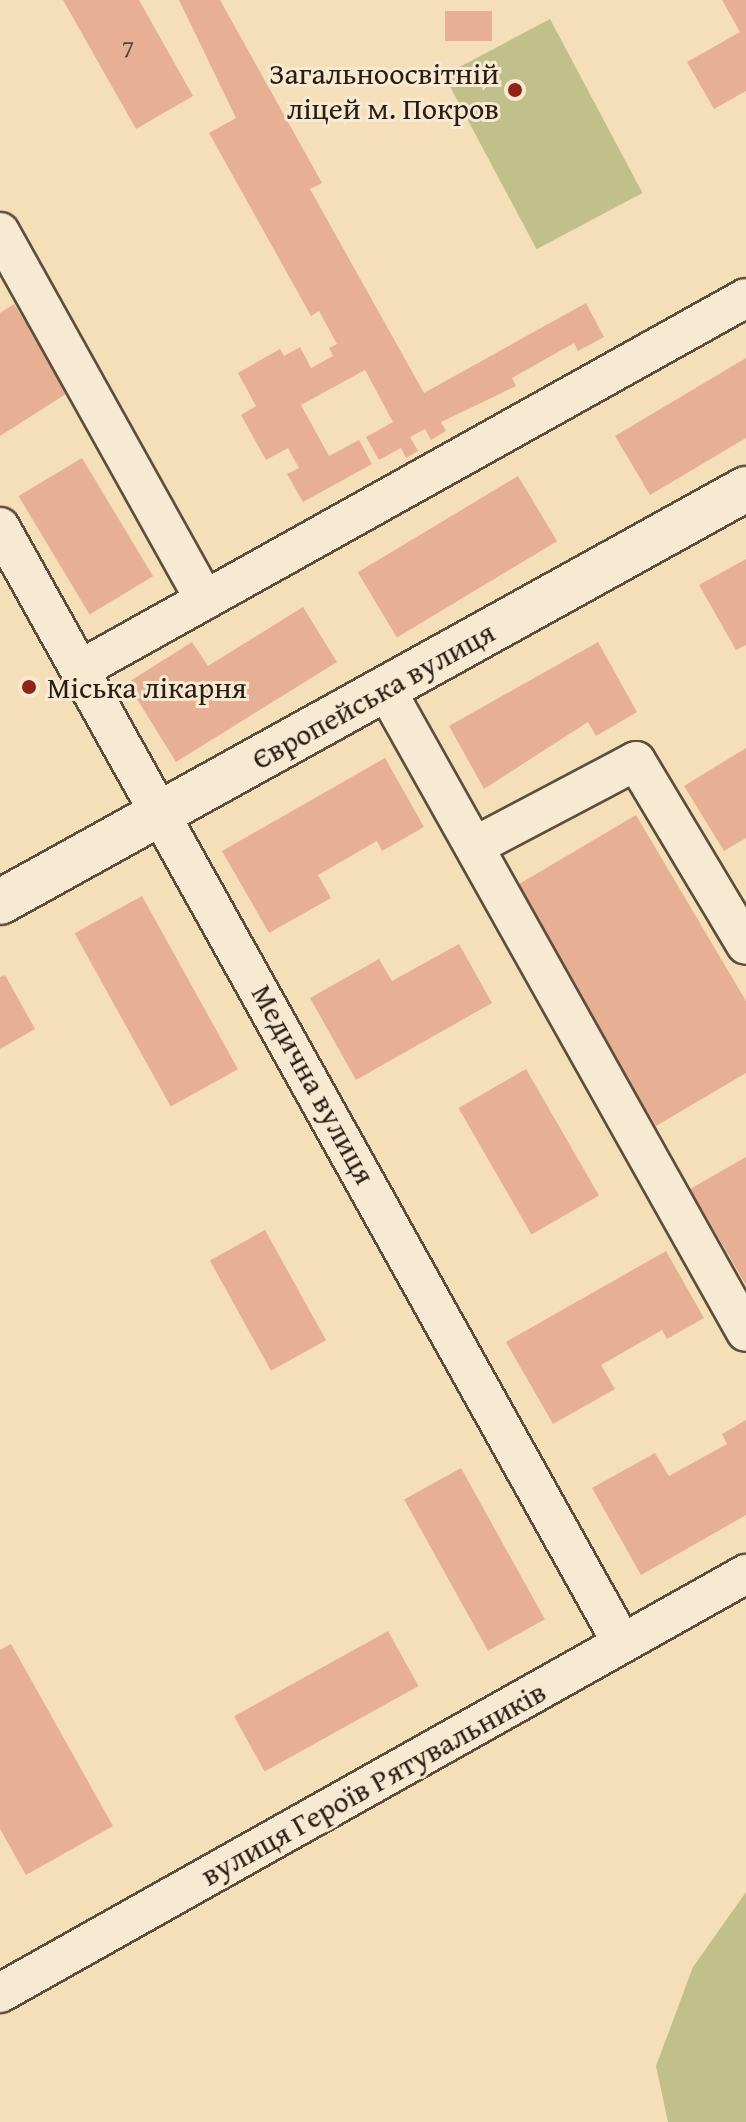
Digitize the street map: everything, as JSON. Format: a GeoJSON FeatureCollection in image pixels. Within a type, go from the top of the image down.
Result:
{"type":"FeatureCollection","features":[{"type":"Feature","properties":{"kind":"street"},"geometry":{"type":"LineString","coordinates":[[0,232],[205,600]]}},
{"type":"Feature","properties":{"kind":"street"},"geometry":{"type":"LineString","coordinates":[[81,669],[746,298]]}},
{"type":"Feature","properties":{"kind":"street","name":"Європейська вулиця"},"geometry":{"type":"LineString","coordinates":[[0,902],[746,489]]}},
{"type":"Feature","properties":{"kind":"street","name":"Медична вулиця"},"geometry":{"type":"LineString","coordinates":[[0,527],[163,811],[622,1643]]}},
{"type":"Feature","properties":{"kind":"street"},"geometry":{"type":"LineString","coordinates":[[385,688],[746,1332]]}},
{"type":"Feature","properties":{"kind":"street"},"geometry":{"type":"LineString","coordinates":[[475,846],[636,761],[746,945]]}},
{"type":"Feature","properties":{"kind":"street","name":"вулиця Героїв Рятувальників"},"geometry":{"type":"LineString","coordinates":[[0,1993],[746,1574]]}},
{"type":"Feature","properties":{"kind":"shaded area"},"geometry":{"type":"Polygon","coordinates":[[[550,19],[642,193],[537,249],[444,75],[550,19]]]}},
{"type":"Feature","properties":{"kind":"shaded area"},"geometry":{"type":"Polygon","coordinates":[[[746,1892],[746,2122],[668,2122],[656,2066],[693,1967],[746,1892]]]}},
{"type":"Feature","properties":{"kind":"building"},"geometry":{"type":"Polygon","coordinates":[[[63,0],[139,0],[193,96],[136,129],[63,0]]]}},
{"type":"Feature","properties":{"kind":"building"},"geometry":{"type":"Polygon","coordinates":[[[179,0],[220,0],[322,183],[310,189],[424,393],[586,303],[604,337],[578,351],[574,343],[512,378],[516,386],[441,422],[446,431],[431,440],[425,429],[410,437],[418,451],[406,458],[401,448],[379,460],[366,437],[393,422],[365,370],[301,405],[329,456],[359,440],[372,464],[303,502],[287,474],[299,468],[288,448],[266,460],[241,415],[256,406],[238,373],[280,349],[284,356],[300,347],[311,368],[333,356],[329,348],[337,344],[319,311],[311,316],[209,133],[236,118],[179,0]]]}},
{"type":"Feature","properties":{"kind":"building"},"geometry":{"type":"Polygon","coordinates":[[[722,0],[746,0],[746,91],[714,109],[687,62],[740,32],[722,0]]]}},
{"type":"Feature","properties":{"kind":"building"},"geometry":{"type":"Polygon","coordinates":[[[445,11],[492,11],[492,41],[445,41],[445,11]]]}},
{"type":"Feature","properties":{"kind":"building"},"geometry":{"type":"Polygon","coordinates":[[[14,304],[69,392],[0,436],[0,313],[14,304]]]}},
{"type":"Feature","properties":{"kind":"building"},"geometry":{"type":"Polygon","coordinates":[[[746,358],[746,438],[650,495],[615,436],[746,358]]]}},
{"type":"Feature","properties":{"kind":"building"},"geometry":{"type":"Polygon","coordinates":[[[82,458],[153,576],[90,614],[19,496],[82,458]]]}},
{"type":"Feature","properties":{"kind":"building"},"geometry":{"type":"Polygon","coordinates":[[[518,476],[557,541],[397,637],[358,572],[518,476]]]}},
{"type":"Feature","properties":{"kind":"building"},"geometry":{"type":"Polygon","coordinates":[[[746,559],[746,645],[736,650],[699,585],[746,559]]]}},
{"type":"Feature","properties":{"kind":"building"},"geometry":{"type":"Polygon","coordinates":[[[303,607],[337,662],[176,762],[127,683],[192,642],[208,666],[303,607]]]}},
{"type":"Feature","properties":{"kind":"building"},"geometry":{"type":"Polygon","coordinates":[[[598,642],[637,712],[596,736],[588,722],[484,789],[449,726],[598,642]]]}},
{"type":"Feature","properties":{"kind":"building"},"geometry":{"type":"Polygon","coordinates":[[[746,748],[746,838],[724,851],[684,786],[746,748]]]}},
{"type":"Feature","properties":{"kind":"building"},"geometry":{"type":"Polygon","coordinates":[[[385,758],[424,827],[382,851],[377,841],[318,875],[331,898],[269,933],[222,851],[385,758]]]}},
{"type":"Feature","properties":{"kind":"building"},"geometry":{"type":"Polygon","coordinates":[[[636,815],[746,1001],[746,1073],[656,1126],[514,887],[636,815]]]}},
{"type":"Feature","properties":{"kind":"building"},"geometry":{"type":"Polygon","coordinates":[[[142,896],[238,1069],[171,1107],[75,933],[142,896]]]}},
{"type":"Feature","properties":{"kind":"building"},"geometry":{"type":"Polygon","coordinates":[[[459,944],[492,1003],[356,1080],[310,998],[379,959],[392,981],[459,944]]]}},
{"type":"Feature","properties":{"kind":"building"},"geometry":{"type":"Polygon","coordinates":[[[5,975],[35,1029],[0,1049],[0,977],[5,975]]]}},
{"type":"Feature","properties":{"kind":"building"},"geometry":{"type":"Polygon","coordinates":[[[526,1069],[599,1195],[531,1234],[458,1108],[526,1069]]]}},
{"type":"Feature","properties":{"kind":"building"},"geometry":{"type":"Polygon","coordinates":[[[746,1157],[746,1285],[690,1189],[746,1157]]]}},
{"type":"Feature","properties":{"kind":"building"},"geometry":{"type":"Polygon","coordinates":[[[265,1230],[326,1340],[271,1371],[210,1261],[265,1230]]]}},
{"type":"Feature","properties":{"kind":"building"},"geometry":{"type":"Polygon","coordinates":[[[666,1251],[704,1318],[667,1339],[662,1330],[601,1365],[615,1389],[553,1424],[506,1342],[666,1251]]]}},
{"type":"Feature","properties":{"kind":"building"},"geometry":{"type":"Polygon","coordinates":[[[746,1420],[746,1515],[641,1575],[592,1488],[655,1453],[669,1476],[727,1444],[722,1434],[746,1420]]]}},
{"type":"Feature","properties":{"kind":"building"},"geometry":{"type":"Polygon","coordinates":[[[461,1468],[545,1619],[488,1651],[404,1500],[461,1468]]]}},
{"type":"Feature","properties":{"kind":"building"},"geometry":{"type":"Polygon","coordinates":[[[388,1631],[419,1686],[265,1771],[234,1716],[388,1631]]]}},
{"type":"Feature","properties":{"kind":"building"},"geometry":{"type":"Polygon","coordinates":[[[11,1644],[113,1826],[26,1875],[0,1829],[0,1650],[11,1644]]]}},
{"type":"Feature","properties":{"kind":"place","name":"Загальноосвітній ліцей м. Покров"},"geometry":{"type":"Point","coordinates":[515,90]}},
{"type":"Feature","properties":{"kind":"place","name":"Мiська лiкарня"},"geometry":{"type":"Point","coordinates":[29,687]}}]}
